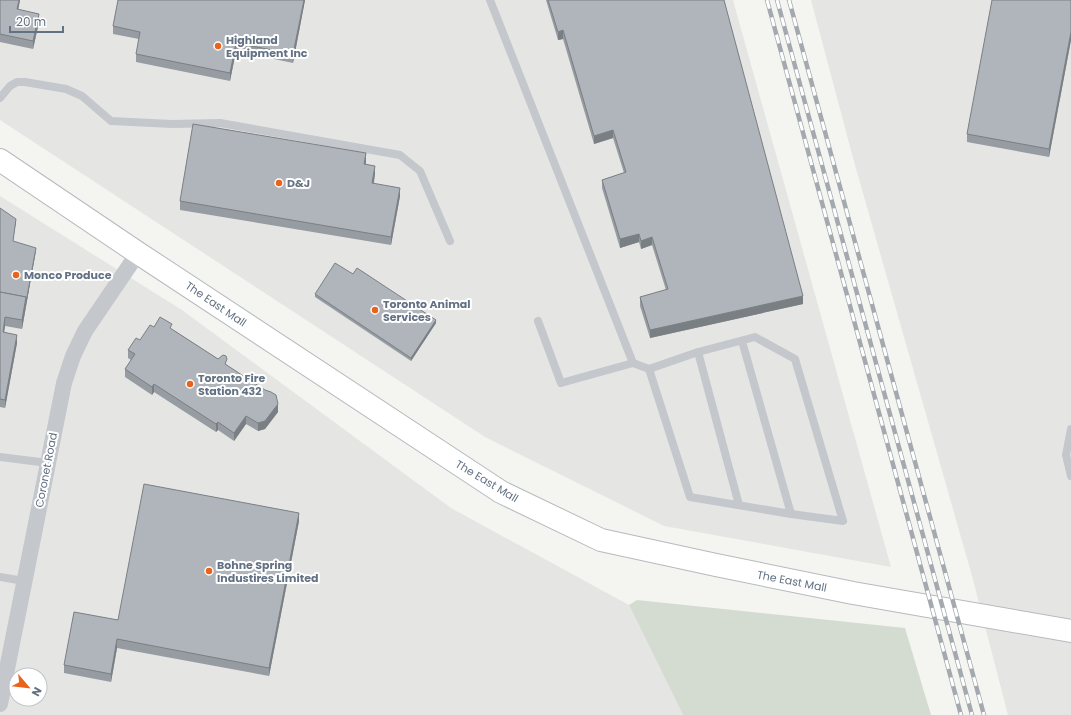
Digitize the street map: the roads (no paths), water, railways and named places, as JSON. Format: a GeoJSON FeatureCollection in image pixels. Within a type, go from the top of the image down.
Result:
{"type":"FeatureCollection","features":[{"type":"Feature","properties":{"kind":"main road","name":"The East Mall"},"geometry":{"type":"LineString","coordinates":[[0,160],[138,253],[501,492],[601,540],[853,593],[1071,631]]}},
{"type":"Feature","properties":{"kind":"street","name":"Coronet Road"},"geometry":{"type":"LineString","coordinates":[[0,704],[60,399],[73,356],[85,331],[138,253]]}},
{"type":"Feature","properties":{"kind":"lane"},"geometry":{"type":"LineString","coordinates":[[490,0],[633,363]]}},
{"type":"Feature","properties":{"kind":"lane"},"geometry":{"type":"LineString","coordinates":[[0,98],[10,86],[17,82],[25,82],[66,89],[82,96],[111,121],[172,124],[220,123],[400,155],[420,171],[450,241]]}},
{"type":"Feature","properties":{"kind":"lane"},"geometry":{"type":"LineString","coordinates":[[538,321],[561,383],[633,363],[649,369],[698,352],[755,338],[795,359],[843,521],[690,497],[649,369]]}},
{"type":"Feature","properties":{"kind":"lane"},"geometry":{"type":"LineString","coordinates":[[742,341],[791,514]]}},
{"type":"Feature","properties":{"kind":"lane"},"geometry":{"type":"LineString","coordinates":[[698,352],[739,505]]}},
{"type":"Feature","properties":{"kind":"lane"},"geometry":{"type":"LineString","coordinates":[[1071,430],[1066,455],[1071,476]]}},
{"type":"Feature","properties":{"kind":"lane"},"geometry":{"type":"LineString","coordinates":[[0,457],[48,464]]}},
{"type":"Feature","properties":{"kind":"lane"},"geometry":{"type":"LineString","coordinates":[[0,576],[24,581]]}},
{"type":"Feature","properties":{"kind":"railway"},"geometry":{"type":"LineString","coordinates":[[767,0],[961,715]]}},
{"type":"Feature","properties":{"kind":"railway"},"geometry":{"type":"LineString","coordinates":[[777,0],[972,715]]}},
{"type":"Feature","properties":{"kind":"railway"},"geometry":{"type":"LineString","coordinates":[[789,0],[984,715]]}},
{"type":"Feature","properties":{"kind":"place","name":"Highland Equipment Inc"},"geometry":{"type":"Point","coordinates":[218,46]}},
{"type":"Feature","properties":{"kind":"place","name":"D&J"},"geometry":{"type":"Point","coordinates":[279,183]}},
{"type":"Feature","properties":{"kind":"place","name":"Monco Produce"},"geometry":{"type":"Point","coordinates":[16,275]}},
{"type":"Feature","properties":{"kind":"place","name":"Toronto Animal Services"},"geometry":{"type":"Point","coordinates":[375,310]}},
{"type":"Feature","properties":{"kind":"place","name":"Toronto Fire Station 432"},"geometry":{"type":"Point","coordinates":[190,384]}},
{"type":"Feature","properties":{"kind":"place","name":"Bohne Spring Industires Limited"},"geometry":{"type":"Point","coordinates":[209,571]}}]}
